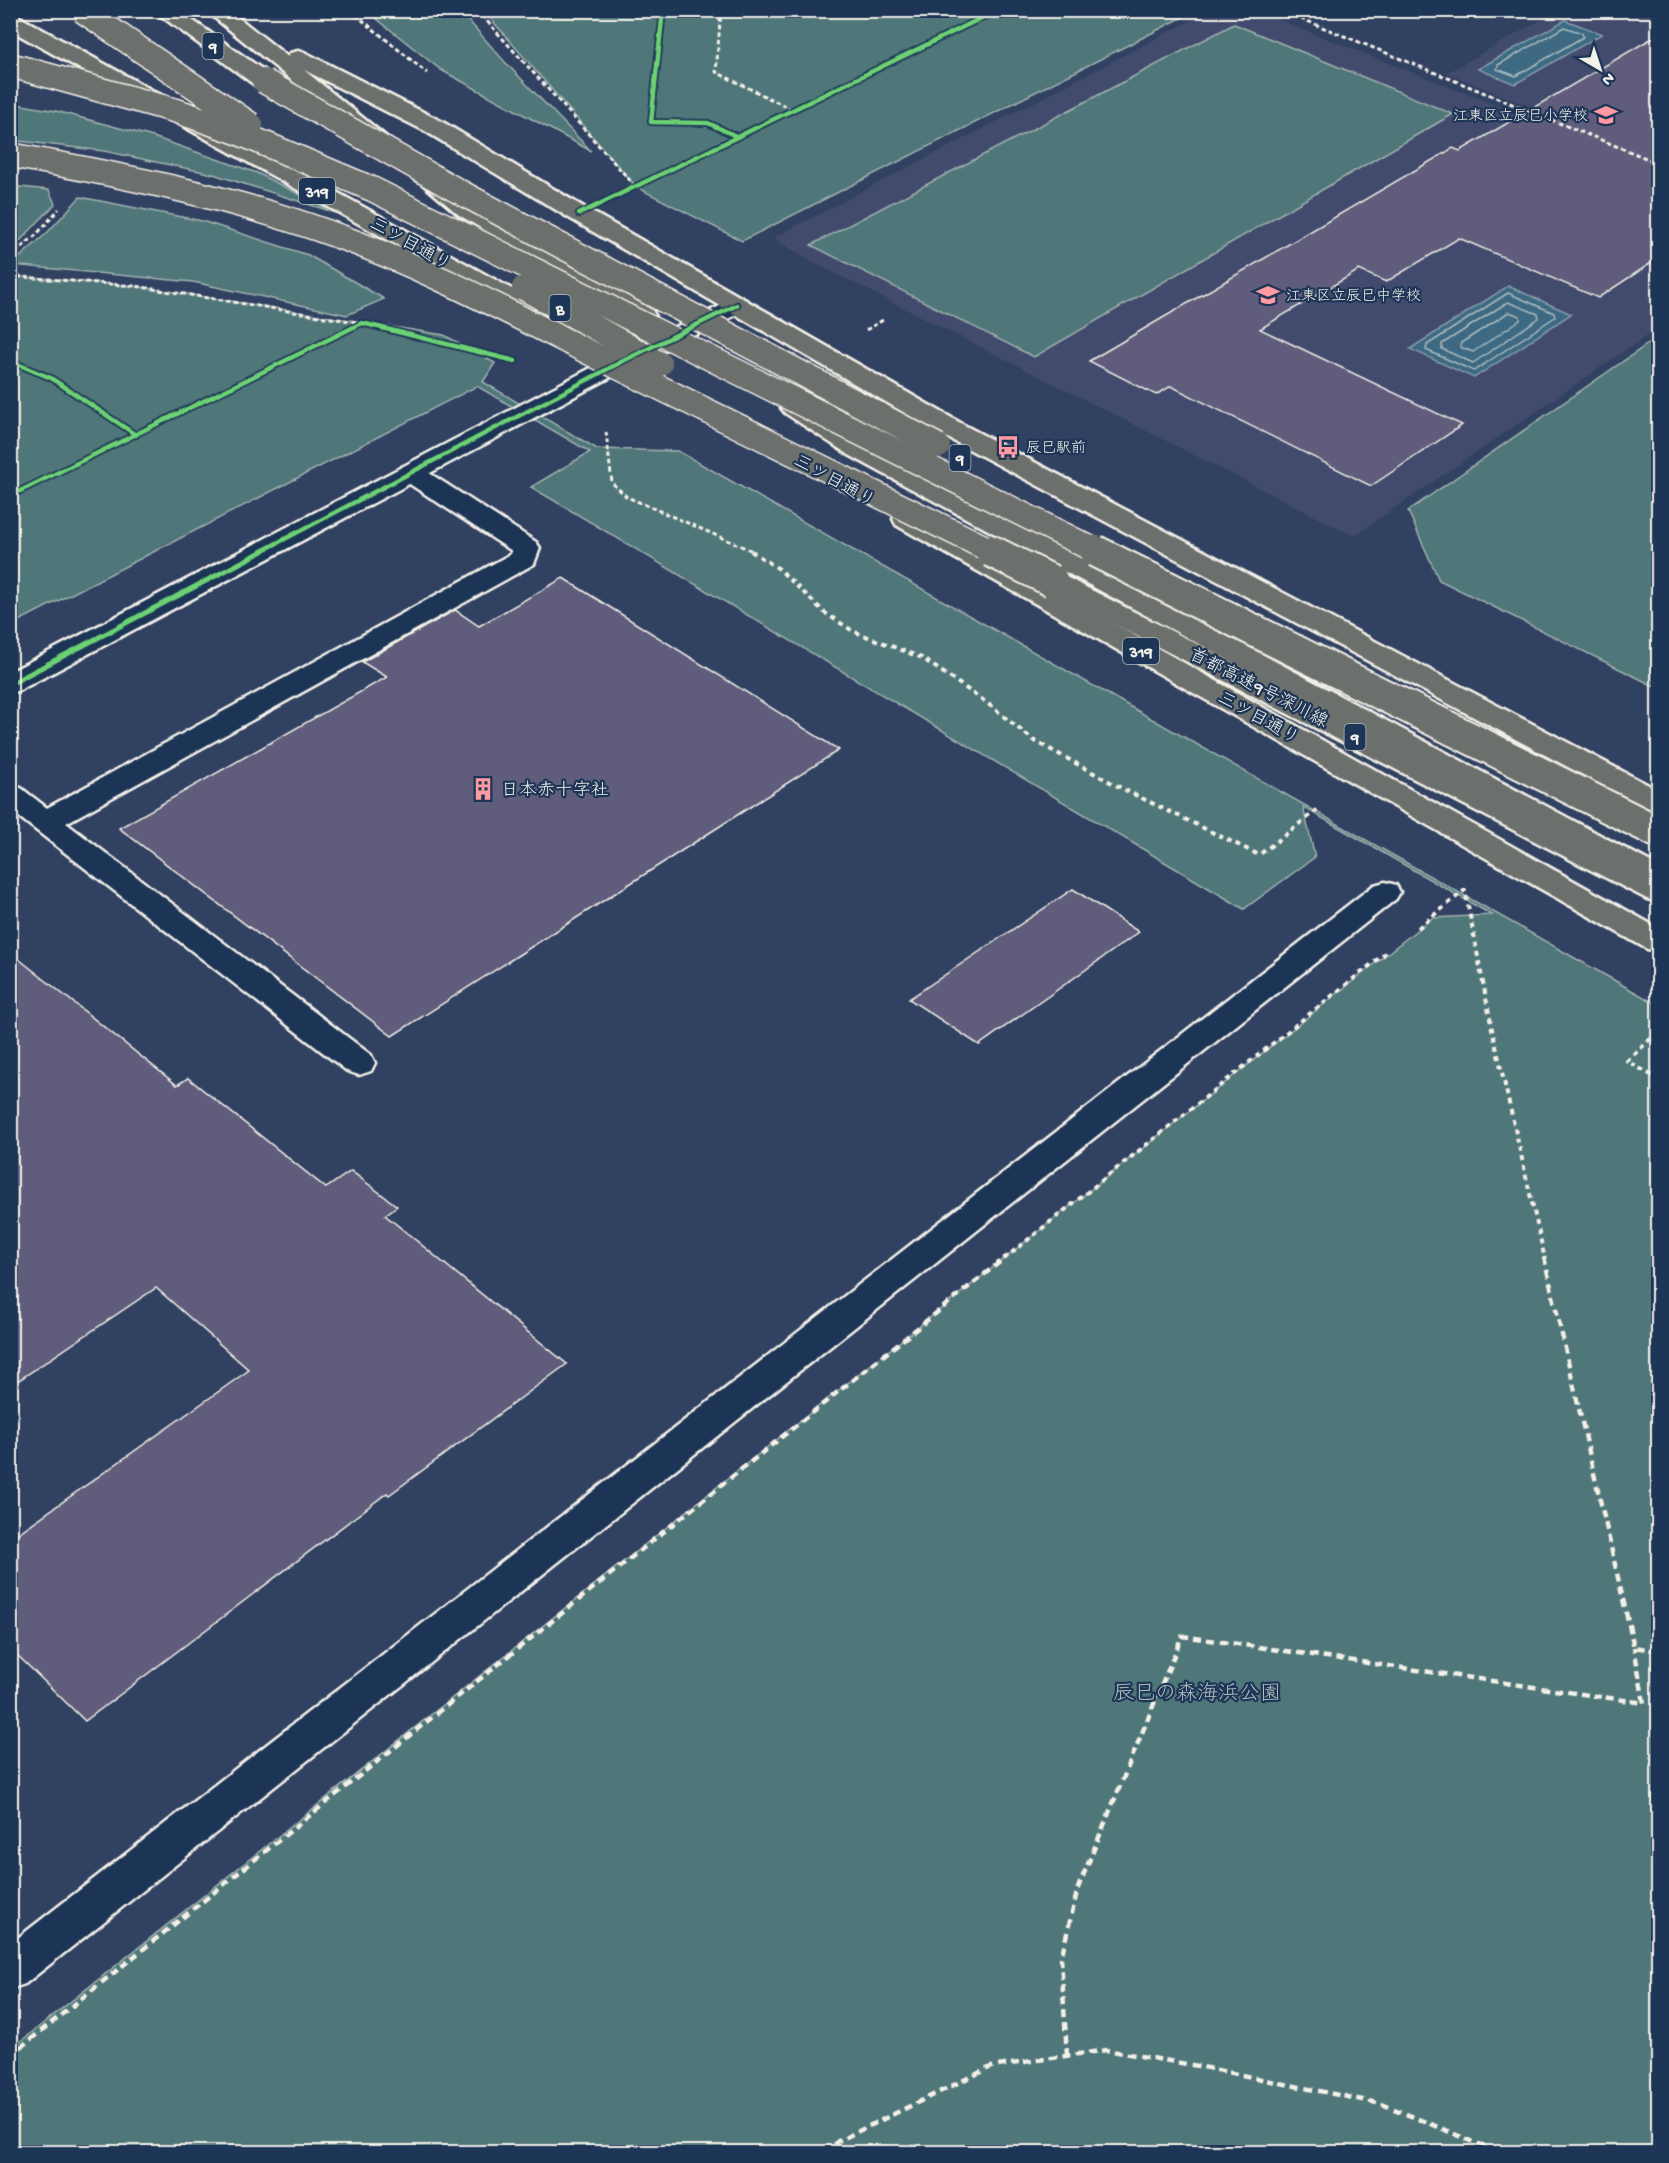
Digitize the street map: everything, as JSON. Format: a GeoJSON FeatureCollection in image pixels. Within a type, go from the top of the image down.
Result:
{"type":"FeatureCollection","features":[{"type":"Feature","properties":{"kind":"main road","name":"B"},"geometry":{"type":"LineString","coordinates":[[82,10],[338,186],[1052,581]]}},
{"type":"Feature","properties":{"kind":"main road","name":"9"},"geometry":{"type":"LineString","coordinates":[[163,10],[264,81],[458,191],[1659,830]]}},
{"type":"Feature","properties":{"kind":"main road","name":"319"},"geometry":{"type":"LineString","coordinates":[[215,10],[467,210],[676,334],[858,449],[1659,879]]}},
{"type":"Feature","properties":{"kind":"main road","name":"三ツ目通り"},"geometry":{"type":"LineString","coordinates":[[10,21],[1659,941]]}},
{"type":"Feature","properties":{"kind":"main road"},"geometry":{"type":"LineString","coordinates":[[238,27],[433,126],[955,431],[1659,802]]}},
{"type":"Feature","properties":{"kind":"main road"},"geometry":{"type":"LineString","coordinates":[[10,65],[177,111],[285,151],[372,189],[1659,830]]}},
{"type":"Feature","properties":{"kind":"main road","name":"9"},"geometry":{"type":"LineString","coordinates":[[10,155],[98,170],[216,198],[284,217],[382,253],[495,305],[1052,581]]}},
{"type":"Feature","properties":{"kind":"main road","name":"首都高速9号深川線"},"geometry":{"type":"LineString","coordinates":[[1052,581],[1659,892]]}},
{"type":"Feature","properties":{"kind":"street"},"geometry":{"type":"LineString","coordinates":[[10,684],[623,361],[737,305]]}},
{"type":"Feature","properties":{"kind":"street"},"geometry":{"type":"LineString","coordinates":[[45,822],[524,558],[526,548],[411,473]]}},
{"type":"Feature","properties":{"kind":"street"},"geometry":{"type":"LineString","coordinates":[[10,795],[360,1064]]}},
{"type":"Feature","properties":{"kind":"street"},"geometry":{"type":"LineString","coordinates":[[10,1970],[1385,892]]}},
{"type":"Feature","properties":{"kind":"path"},"geometry":{"type":"LineString","coordinates":[[350,10],[427,73]]}},
{"type":"Feature","properties":{"kind":"path"},"geometry":{"type":"LineString","coordinates":[[477,10],[636,187]]}},
{"type":"Feature","properties":{"kind":"path"},"geometry":{"type":"LineString","coordinates":[[721,10],[716,72],[791,109]]}},
{"type":"Feature","properties":{"kind":"path"},"geometry":{"type":"LineString","coordinates":[[1280,10],[1659,163]]}},
{"type":"Feature","properties":{"kind":"path"},"geometry":{"type":"LineString","coordinates":[[782,113],[802,104]]}},
{"type":"Feature","properties":{"kind":"path"},"geometry":{"type":"LineString","coordinates":[[579,213],[646,182]]}},
{"type":"Feature","properties":{"kind":"path"},"geometry":{"type":"LineString","coordinates":[[10,247],[17,252]]}},
{"type":"Feature","properties":{"kind":"path"},"geometry":{"type":"LineString","coordinates":[[10,276],[135,286],[373,326]]}},
{"type":"Feature","properties":{"kind":"path"},"geometry":{"type":"LineString","coordinates":[[352,329],[362,323]]}},
{"type":"Feature","properties":{"kind":"path"},"geometry":{"type":"LineString","coordinates":[[606,432],[612,483],[627,497],[757,553],[779,569],[825,613],[843,625],[922,658],[979,697],[1033,740],[1125,790],[1259,855],[1321,807]]}},
{"type":"Feature","properties":{"kind":"path"},"geometry":{"type":"LineString","coordinates":[[1066,2056],[1061,1958],[1078,1888],[1182,1636],[1644,1703],[1634,1647],[1492,1029],[1465,890],[1412,932]]}},
{"type":"Feature","properties":{"kind":"path"},"geometry":{"type":"LineString","coordinates":[[10,2056],[1394,946]]}},
{"type":"Feature","properties":{"kind":"path"},"geometry":{"type":"LineString","coordinates":[[1659,1032],[1627,1060],[1659,1079]]}},
{"type":"Feature","properties":{"kind":"path"},"geometry":{"type":"LineString","coordinates":[[1634,1647],[1659,1651]]}},
{"type":"Feature","properties":{"kind":"path"},"geometry":{"type":"LineString","coordinates":[[824,2152],[838,2141],[991,2067],[1106,2050],[1198,2066],[1382,2104],[1497,2152]]}},
{"type":"Feature","properties":{"kind":"shaded area","name":"江東区立辰巳中学校"},"geometry":{"type":"Polygon","coordinates":[[[1209,11],[1256,11],[1658,169],[1658,328],[1354,536],[811,261],[773,238],[1209,11]]]}},
{"type":"Feature","properties":{"kind":"shaded area","name":"江東区立辰巳小学校"},"geometry":{"type":"Polygon","coordinates":[[[1557,11],[1658,11],[1658,158],[1447,73],[1557,11]]]}},
{"type":"Feature","properties":{"kind":"green space"},"geometry":{"type":"Polygon","coordinates":[[[367,11],[460,11],[505,62],[591,151],[441,70],[367,11]]]}},
{"type":"Feature","properties":{"kind":"green space"},"geometry":{"type":"Polygon","coordinates":[[[484,11],[1195,11],[742,241],[636,187],[484,11]]]}},
{"type":"Feature","properties":{"kind":"green space"},"geometry":{"type":"Polygon","coordinates":[[[1234,24],[1453,114],[1034,357],[811,245],[1234,24]]]}},
{"type":"Feature","properties":{"kind":"green space"},"geometry":{"type":"Polygon","coordinates":[[[11,103],[56,111],[153,137],[257,173],[336,213],[213,174],[104,151],[11,140],[11,103]]]}},
{"type":"Feature","properties":{"kind":"green space"},"geometry":{"type":"Polygon","coordinates":[[[10,186],[49,190],[55,204],[18,243],[11,237],[10,186]]]}},
{"type":"Feature","properties":{"kind":"green space"},"geometry":{"type":"Polygon","coordinates":[[[80,197],[202,221],[308,255],[384,299],[347,315],[193,282],[11,265],[47,233],[80,197]]]}},
{"type":"Feature","properties":{"kind":"green space","name":"辰巳の森海浜公園"},"geometry":{"type":"Polygon","coordinates":[[[11,276],[135,286],[444,335],[495,363],[483,382],[597,449],[678,451],[1658,1005],[1658,2152],[11,2152],[11,2049],[1432,918],[1492,915],[1303,807],[1315,857],[1244,909],[531,487],[590,452],[477,386],[11,625],[11,276]]]}},
{"type":"Feature","properties":{"kind":"green space"},"geometry":{"type":"Polygon","coordinates":[[[1658,337],[1658,688],[1439,580],[1408,511],[1658,337]]]}},
{"type":"Feature","properties":{"kind":"water"},"geometry":{"type":"Polygon","coordinates":[[[1565,20],[1602,34],[1515,84],[1478,69],[1565,20]]]}},
{"type":"Feature","properties":{"kind":"water"},"geometry":{"type":"Polygon","coordinates":[[[1508,286],[1571,314],[1474,378],[1410,349],[1508,286]]]}},
{"type":"Feature","properties":{"kind":"building"},"geometry":{"type":"Polygon","coordinates":[[[1659,34],[1659,258],[1598,298],[1459,238],[1386,282],[1359,270],[1260,329],[1462,425],[1371,486],[1171,386],[1156,395],[1089,361],[1453,148],[1460,151],[1659,34]]]}},
{"type":"Feature","properties":{"kind":"building","name":"日本赤十字社"},"geometry":{"type":"Polygon","coordinates":[[[563,578],[839,750],[392,1036],[119,828],[387,677],[362,662],[455,610],[479,626],[563,578]]]}},
{"type":"Feature","properties":{"kind":"building"},"geometry":{"type":"Polygon","coordinates":[[[1073,889],[1139,932],[979,1045],[909,999],[1073,889]]]}},
{"type":"Feature","properties":{"kind":"building"},"geometry":{"type":"Polygon","coordinates":[[[10,952],[177,1085],[188,1078],[326,1188],[351,1171],[397,1206],[385,1215],[567,1364],[389,1495],[387,1493],[85,1721],[10,1648],[10,1539],[249,1370],[156,1288],[10,1386],[10,952]]]}},
{"type":"Feature","properties":{"kind":"cycle path"},"geometry":{"type":"LineString","coordinates":[[663,10],[651,122],[708,123],[736,136]]}},
{"type":"Feature","properties":{"kind":"cycle path"},"geometry":{"type":"LineString","coordinates":[[579,214],[998,10]]}},
{"type":"Feature","properties":{"kind":"cycle path"},"geometry":{"type":"LineString","coordinates":[[10,684],[623,361],[737,305]]}},
{"type":"Feature","properties":{"kind":"cycle path"},"geometry":{"type":"LineString","coordinates":[[10,496],[362,323],[515,361]]}},
{"type":"Feature","properties":{"kind":"cycle path"},"geometry":{"type":"LineString","coordinates":[[10,361],[51,378],[136,435]]}},
{"type":"Feature","properties":{"kind":"place","name":"江東区立辰巳小学校"},"geometry":{"type":"Point","coordinates":[1606,115]}},
{"type":"Feature","properties":{"kind":"place","name":"江東区立辰巳中学校"},"geometry":{"type":"Point","coordinates":[1268,295]}},
{"type":"Feature","properties":{"kind":"place","name":"辰巳駅前"},"geometry":{"type":"Point","coordinates":[1008,447]}},
{"type":"Feature","properties":{"kind":"place","name":"日本赤十字社"},"geometry":{"type":"Point","coordinates":[483,789]}}]}
